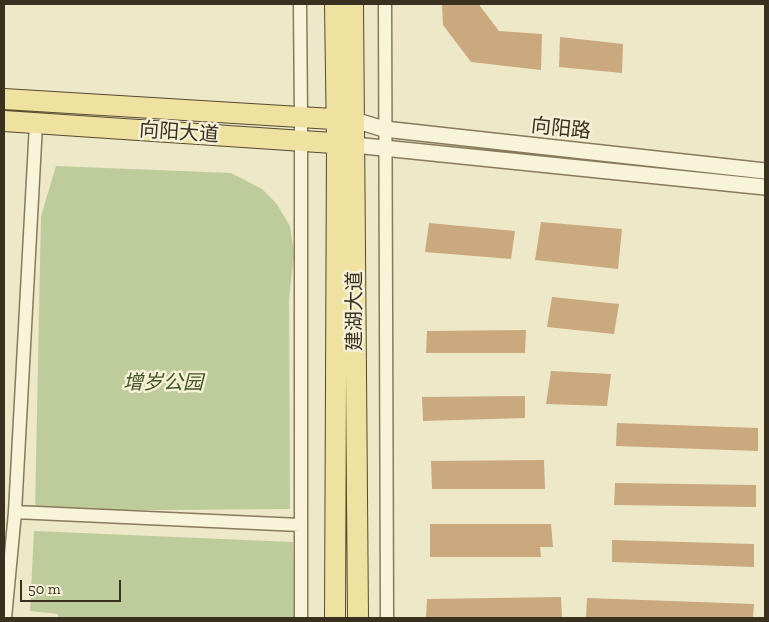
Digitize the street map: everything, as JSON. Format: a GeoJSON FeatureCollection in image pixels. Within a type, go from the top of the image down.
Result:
{"type":"FeatureCollection","features":[{"type":"Feature","properties":{"kind":"main road","name":"建湖大道"},"geometry":{"type":"LineString","coordinates":[[335,4],[345,120]]}},
{"type":"Feature","properties":{"kind":"main road","name":"建湖大道"},"geometry":{"type":"LineString","coordinates":[[335,618],[345,120],[353,4]]}},
{"type":"Feature","properties":{"kind":"main road","name":"向阳大道"},"geometry":{"type":"LineString","coordinates":[[4,99],[345,120]]}},
{"type":"Feature","properties":{"kind":"main road","name":"向阳大道"},"geometry":{"type":"LineString","coordinates":[[4,122],[345,144]]}},
{"type":"Feature","properties":{"kind":"main road","name":"建湖大道"},"geometry":{"type":"LineString","coordinates":[[345,144],[358,618]]}},
{"type":"Feature","properties":{"kind":"street"},"geometry":{"type":"LineString","coordinates":[[300,4],[301,618]]}},
{"type":"Feature","properties":{"kind":"street"},"geometry":{"type":"LineString","coordinates":[[385,4],[387,618]]}},
{"type":"Feature","properties":{"kind":"street","name":"向阳路"},"geometry":{"type":"LineString","coordinates":[[345,120],[384,129],[765,171]]}},
{"type":"Feature","properties":{"kind":"street"},"geometry":{"type":"LineString","coordinates":[[6,618],[15,512],[36,124]]}},
{"type":"Feature","properties":{"kind":"street","name":"向阳路"},"geometry":{"type":"LineString","coordinates":[[345,144],[765,187]]}},
{"type":"Feature","properties":{"kind":"street"},"geometry":{"type":"LineString","coordinates":[[15,512],[300,525]]}},
{"type":"Feature","properties":{"kind":"green space","name":"增岁公园"},"geometry":{"type":"Polygon","coordinates":[[[56,166],[231,173],[262,189],[276,203],[290,226],[294,253],[289,300],[290,509],[35,511],[41,216],[56,166]]]}},
{"type":"Feature","properties":{"kind":"green space"},"geometry":{"type":"Polygon","coordinates":[[[34,531],[293,542],[294,618],[58,618],[58,614],[30,611],[34,531]]]}},
{"type":"Feature","properties":{"kind":"building"},"geometry":{"type":"Polygon","coordinates":[[[442,4],[480,4],[499,31],[542,34],[541,70],[471,62],[443,25],[442,4]]]}},
{"type":"Feature","properties":{"kind":"building"},"geometry":{"type":"Polygon","coordinates":[[[560,37],[623,44],[622,73],[559,67],[560,37]]]}},
{"type":"Feature","properties":{"kind":"building"},"geometry":{"type":"Polygon","coordinates":[[[541,222],[622,229],[618,269],[535,260],[541,222]]]}},
{"type":"Feature","properties":{"kind":"building"},"geometry":{"type":"Polygon","coordinates":[[[429,223],[515,231],[511,259],[425,252],[429,223]]]}},
{"type":"Feature","properties":{"kind":"building"},"geometry":{"type":"Polygon","coordinates":[[[552,297],[619,304],[614,334],[547,327],[552,297]]]}},
{"type":"Feature","properties":{"kind":"building"},"geometry":{"type":"Polygon","coordinates":[[[526,330],[525,353],[426,353],[427,331],[526,330]]]}},
{"type":"Feature","properties":{"kind":"building"},"geometry":{"type":"Polygon","coordinates":[[[551,371],[611,374],[607,406],[546,404],[551,371]]]}},
{"type":"Feature","properties":{"kind":"building"},"geometry":{"type":"Polygon","coordinates":[[[525,396],[525,418],[423,421],[422,397],[525,396]]]}},
{"type":"Feature","properties":{"kind":"building"},"geometry":{"type":"Polygon","coordinates":[[[617,423],[758,428],[758,451],[616,446],[617,423]]]}},
{"type":"Feature","properties":{"kind":"building"},"geometry":{"type":"Polygon","coordinates":[[[544,460],[545,489],[432,489],[431,461],[544,460]]]}},
{"type":"Feature","properties":{"kind":"building"},"geometry":{"type":"Polygon","coordinates":[[[615,483],[756,485],[756,507],[614,505],[615,483]]]}},
{"type":"Feature","properties":{"kind":"building"},"geometry":{"type":"Polygon","coordinates":[[[430,524],[551,524],[553,547],[540,547],[541,557],[430,557],[430,524]]]}},
{"type":"Feature","properties":{"kind":"building"},"geometry":{"type":"Polygon","coordinates":[[[612,540],[754,544],[754,567],[612,562],[612,540]]]}},
{"type":"Feature","properties":{"kind":"building"},"geometry":{"type":"Polygon","coordinates":[[[561,597],[562,618],[426,618],[427,599],[561,597]]]}},
{"type":"Feature","properties":{"kind":"building"},"geometry":{"type":"Polygon","coordinates":[[[587,598],[754,604],[753,618],[586,618],[587,598]]]}}]}
